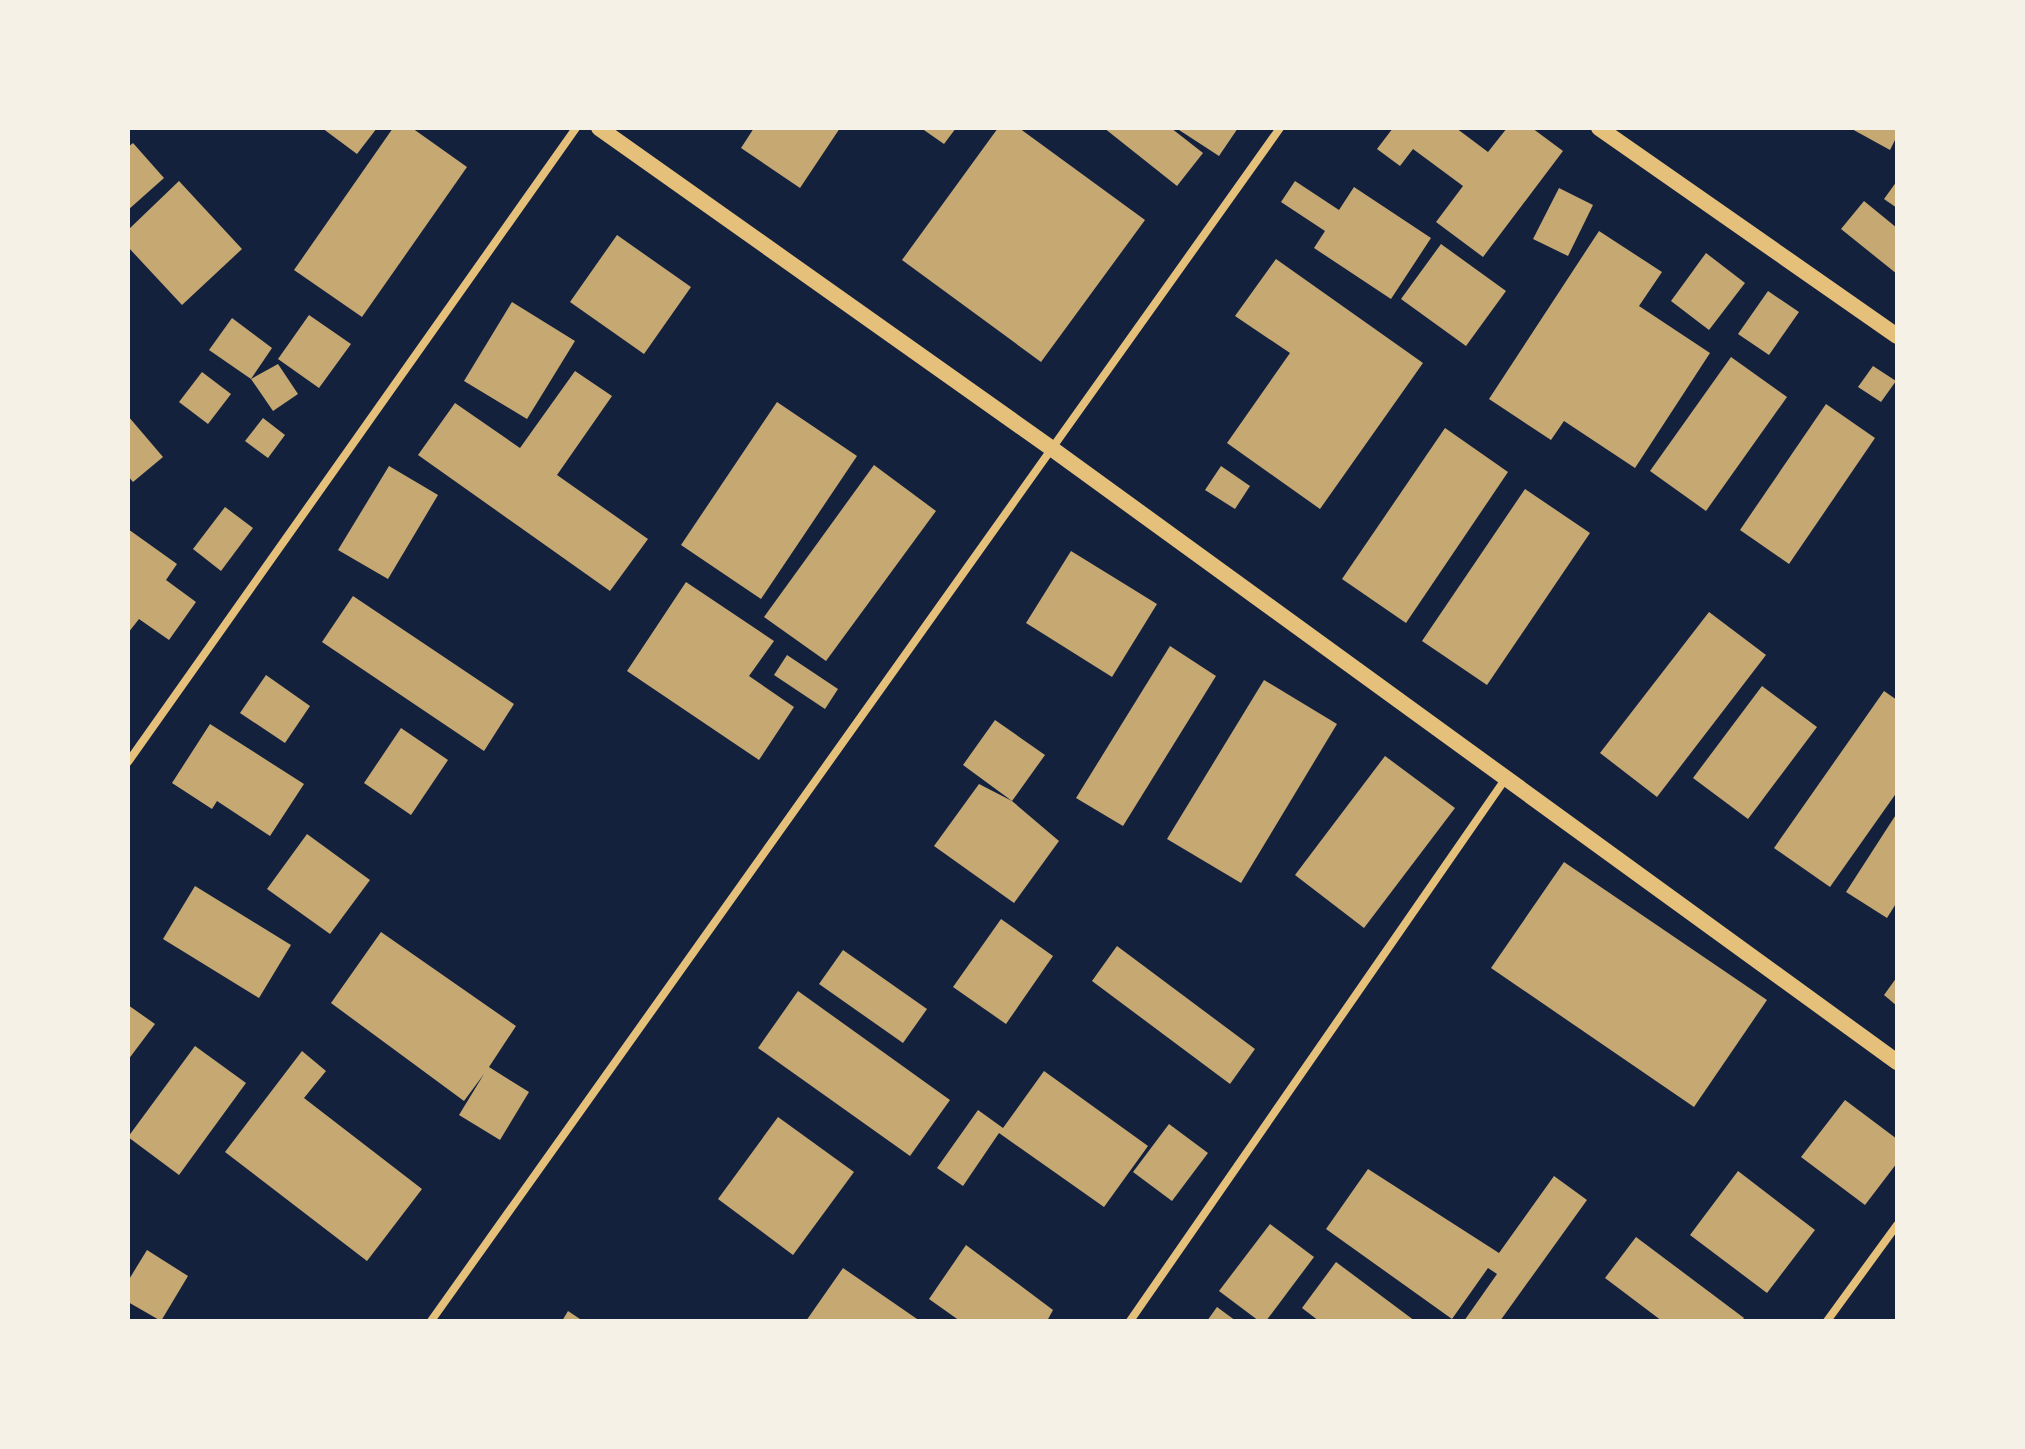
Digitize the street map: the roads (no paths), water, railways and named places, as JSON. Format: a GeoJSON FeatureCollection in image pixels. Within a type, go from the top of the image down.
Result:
{"type":"FeatureCollection","features":[{"type":"Feature","properties":{"kind":"main road"},"geometry":{"type":"LineString","coordinates":[[599,128],[1051,448],[1897,1062]]}},
{"type":"Feature","properties":{"kind":"main road"},"geometry":{"type":"LineString","coordinates":[[1599,128],[1897,336]]}},
{"type":"Feature","properties":{"kind":"street"},"geometry":{"type":"LineString","coordinates":[[128,762],[576,128]]}},
{"type":"Feature","properties":{"kind":"street"},"geometry":{"type":"LineString","coordinates":[[431,1321],[1280,128]]}},
{"type":"Feature","properties":{"kind":"street"},"geometry":{"type":"LineString","coordinates":[[1130,1321],[1506,777]]}},
{"type":"Feature","properties":{"kind":"street"},"geometry":{"type":"LineString","coordinates":[[1827,1321],[1897,1225]]}}]}
